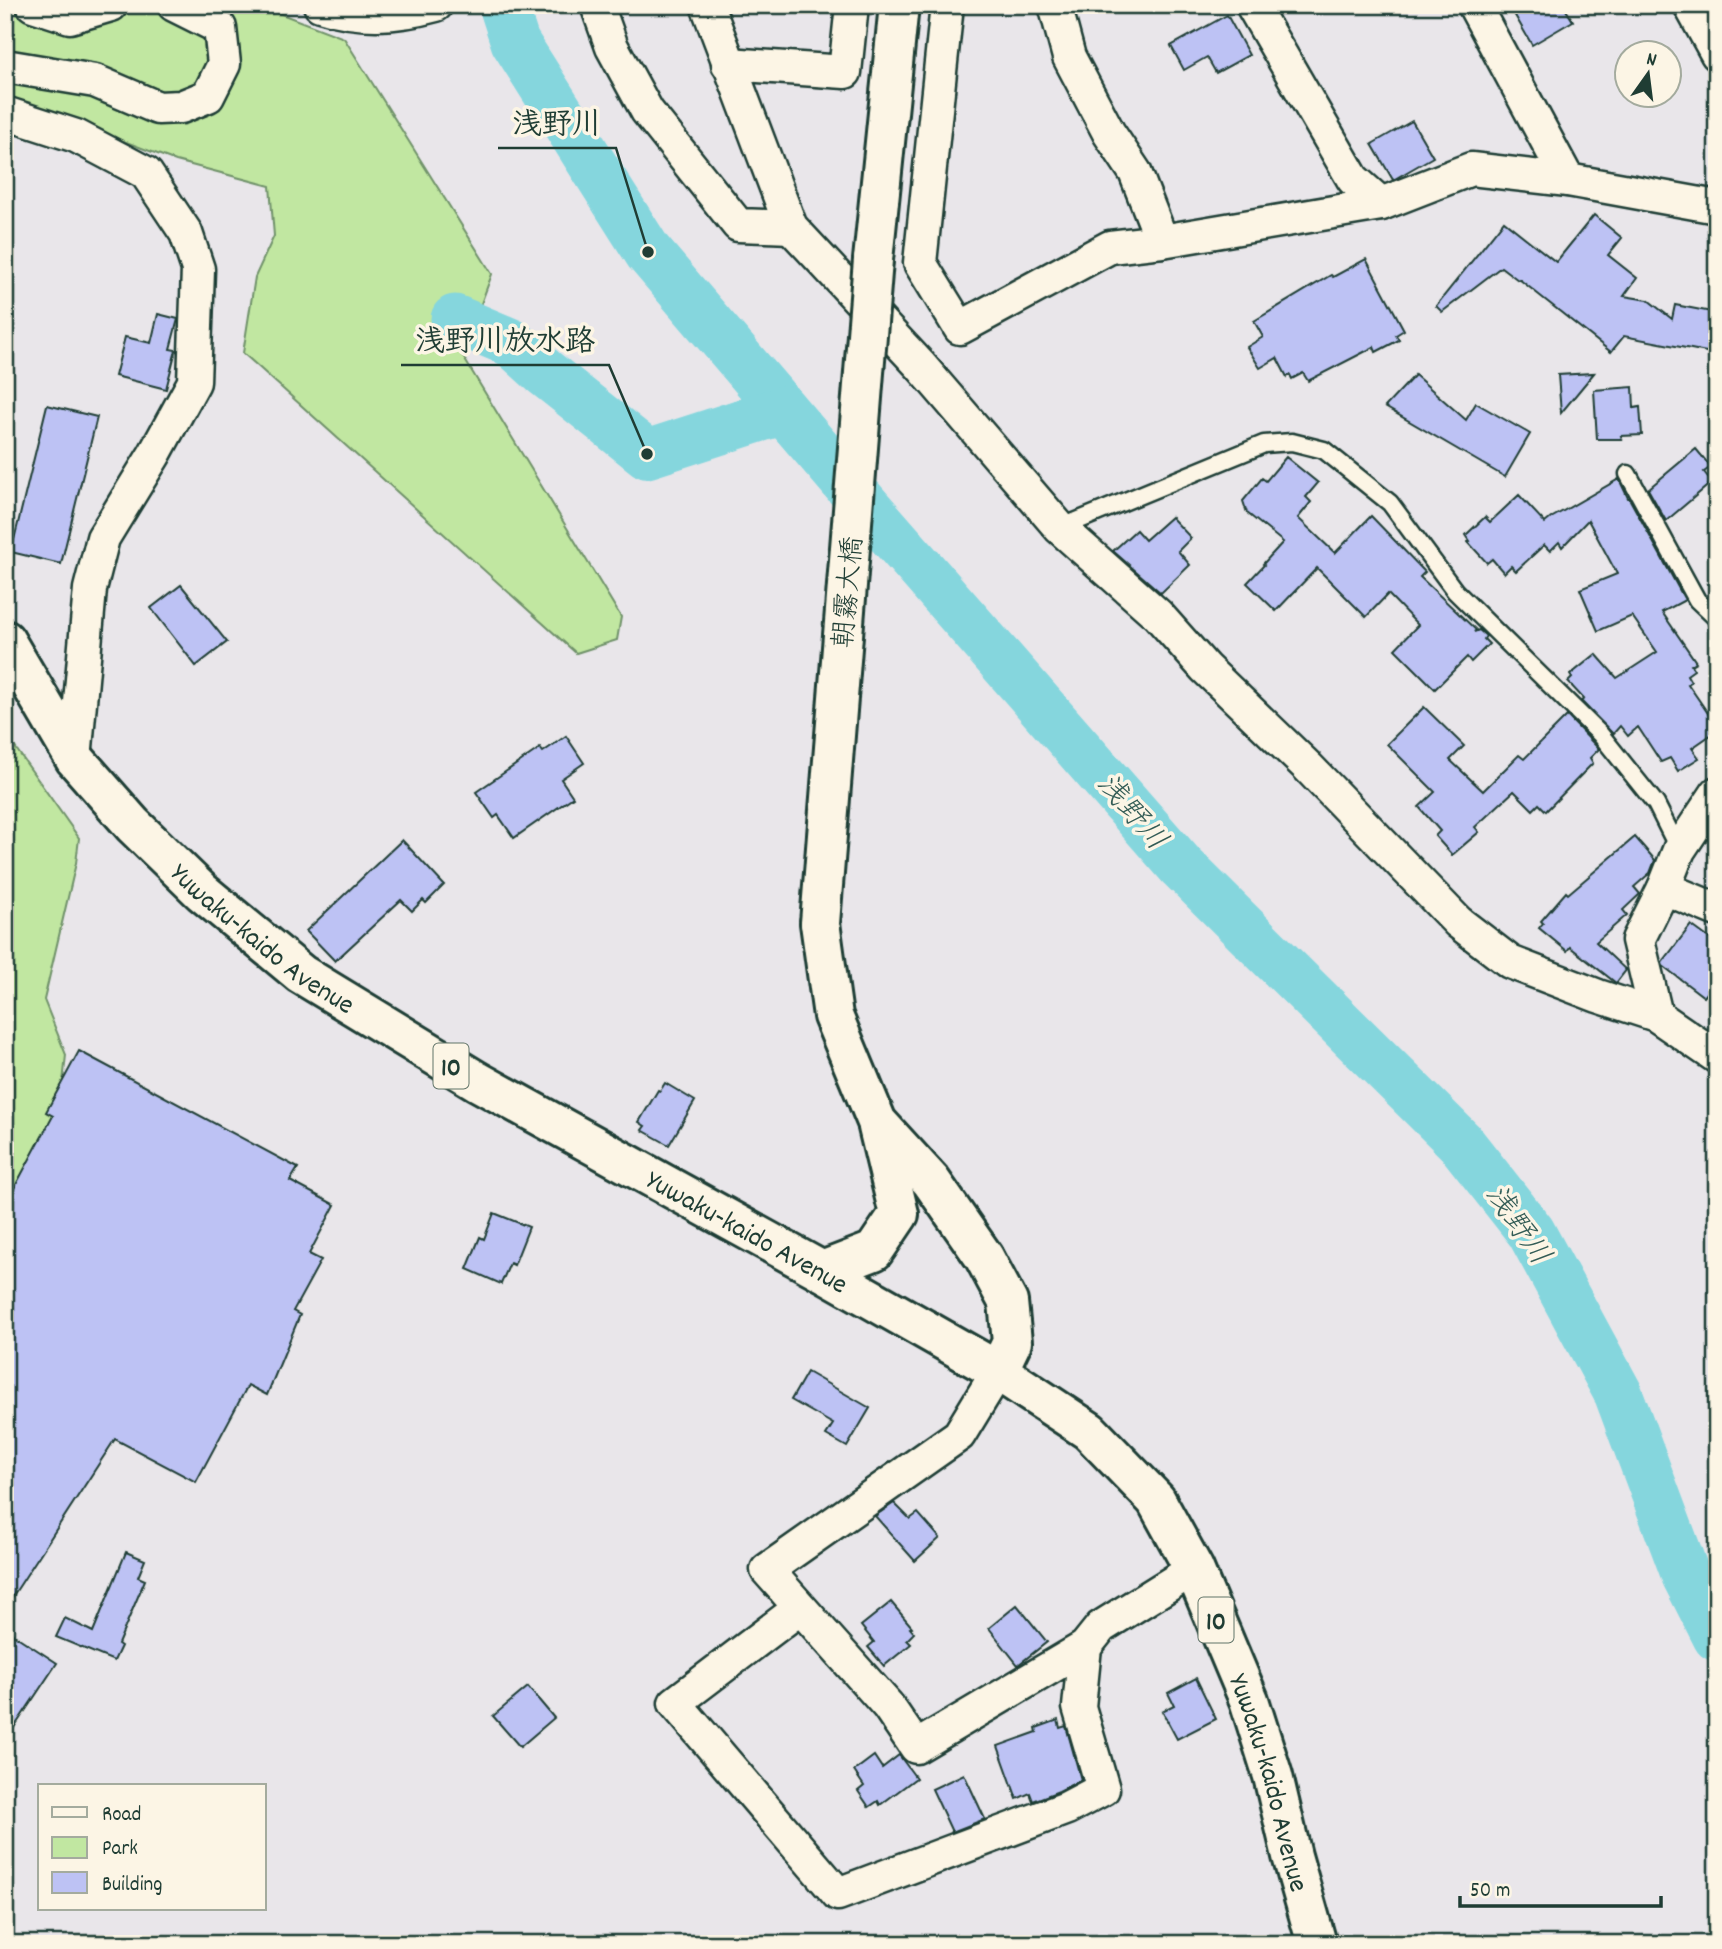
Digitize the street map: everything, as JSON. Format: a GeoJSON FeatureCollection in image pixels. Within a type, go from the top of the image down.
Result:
{"type":"FeatureCollection","features":[{"type":"Feature","properties":{"kind":"main road","name":"朝霧大橋"},"geometry":{"type":"LineString","coordinates":[[877,1122],[833,1016],[820,923],[873,260],[899,5]]}},
{"type":"Feature","properties":{"kind":"main road","name":"Yuwaku-kaido Avenue"},"geometry":{"type":"LineString","coordinates":[[5,640],[75,759],[133,825],[202,891],[302,974],[477,1081],[998,1371],[1089,1431],[1156,1500],[1194,1570],[1249,1700],[1273,1776],[1317,1944]]}},
{"type":"Feature","properties":{"kind":"main road"},"geometry":{"type":"LineString","coordinates":[[822,1271],[874,1251],[899,1214],[877,1122]]}},
{"type":"Feature","properties":{"kind":"main road"},"geometry":{"type":"LineString","coordinates":[[877,1122],[931,1181],[984,1257],[1008,1302],[1012,1342],[998,1371]]}},
{"type":"Feature","properties":{"kind":"street"},"geometry":{"type":"LineString","coordinates":[[33,5],[70,17],[111,5]]}},
{"type":"Feature","properties":{"kind":"street"},"geometry":{"type":"LineString","coordinates":[[5,66],[95,81],[158,108],[181,107],[208,96],[224,64],[220,28],[174,5]]}},
{"type":"Feature","properties":{"kind":"street"},"geometry":{"type":"LineString","coordinates":[[320,5],[336,10],[403,9]]}},
{"type":"Feature","properties":{"kind":"street"},"geometry":{"type":"LineString","coordinates":[[597,5],[611,47],[647,111],[738,225],[791,227]]}},
{"type":"Feature","properties":{"kind":"street"},"geometry":{"type":"LineString","coordinates":[[706,5],[791,227],[920,365],[1060,528],[1158,615],[1205,668],[1308,767],[1458,922],[1510,962],[1656,1015],[1717,1056]]}},
{"type":"Feature","properties":{"kind":"street"},"geometry":{"type":"LineString","coordinates":[[728,64],[845,72],[852,5]]}},
{"type":"Feature","properties":{"kind":"street"},"geometry":{"type":"LineString","coordinates":[[947,5],[920,263],[960,328],[1110,247],[1163,241],[1381,204],[1471,169],[1568,180],[1717,207]]}},
{"type":"Feature","properties":{"kind":"street"},"geometry":{"type":"LineString","coordinates":[[1055,5],[1069,57],[1109,133],[1135,172],[1163,241]]}},
{"type":"Feature","properties":{"kind":"street"},"geometry":{"type":"LineString","coordinates":[[1252,5],[1353,179],[1381,204]]}},
{"type":"Feature","properties":{"kind":"street"},"geometry":{"type":"LineString","coordinates":[[1474,5],[1568,180]]}},
{"type":"Feature","properties":{"kind":"street"},"geometry":{"type":"LineString","coordinates":[[1690,5],[1717,54]]}},
{"type":"Feature","properties":{"kind":"street"},"geometry":{"type":"LineString","coordinates":[[5,113],[76,136],[146,173],[186,233],[198,269],[194,382],[154,455],[103,538],[90,589],[75,759]]}},
{"type":"Feature","properties":{"kind":"street"},"geometry":{"type":"LineString","coordinates":[[1656,1015],[1638,940],[1664,888],[1679,850],[1717,793]]}},
{"type":"Feature","properties":{"kind":"street"},"geometry":{"type":"LineString","coordinates":[[1664,888],[1717,910]]}},
{"type":"Feature","properties":{"kind":"street"},"geometry":{"type":"LineString","coordinates":[[998,1371],[959,1436],[767,1570],[888,1706],[916,1747],[1085,1647],[1101,1627],[1194,1570]]}},
{"type":"Feature","properties":{"kind":"street"},"geometry":{"type":"LineString","coordinates":[[800,1608],[675,1703],[838,1894],[1067,1808],[1103,1789],[1079,1707],[1085,1647]]}},
{"type":"Feature","properties":{"kind":"lane"},"geometry":{"type":"LineString","coordinates":[[1060,528],[1264,444],[1292,442],[1324,450],[1390,503],[1455,591],[1600,734],[1656,804],[1679,850]]}},
{"type":"Feature","properties":{"kind":"lane"},"geometry":{"type":"LineString","coordinates":[[1628,474],[1697,600],[1717,619]]}},
{"type":"Feature","properties":{"kind":"green space"},"geometry":{"type":"Polygon","coordinates":[[[5,5],[258,5],[344,38],[492,274],[462,355],[621,617],[617,640],[576,653],[243,353],[255,277],[274,236],[270,186],[176,161],[5,96],[5,5]]]}},
{"type":"Feature","properties":{"kind":"green space"},"geometry":{"type":"Polygon","coordinates":[[[5,733],[79,838],[76,863],[44,1000],[66,1055],[60,1110],[5,1240],[5,733]]]}},
{"type":"Feature","properties":{"kind":"building"},"geometry":{"type":"Polygon","coordinates":[[[1509,5],[1563,5],[1573,21],[1532,45],[1509,5]]]}},
{"type":"Feature","properties":{"kind":"building"},"geometry":{"type":"Polygon","coordinates":[[[1227,15],[1249,55],[1216,73],[1207,57],[1184,70],[1171,46],[1227,15]]]}},
{"type":"Feature","properties":{"kind":"building"},"geometry":{"type":"Polygon","coordinates":[[[1412,121],[1433,157],[1393,180],[1372,144],[1412,121]]]}},
{"type":"Feature","properties":{"kind":"building"},"geometry":{"type":"Polygon","coordinates":[[[1594,215],[1622,238],[1608,255],[1637,278],[1624,296],[1648,300],[1672,319],[1675,305],[1717,313],[1717,354],[1624,336],[1611,352],[1501,267],[1442,312],[1436,306],[1504,221],[1556,262],[1594,215]]]}},
{"type":"Feature","properties":{"kind":"building"},"geometry":{"type":"Polygon","coordinates":[[[1366,259],[1404,330],[1396,335],[1399,340],[1376,352],[1374,347],[1308,381],[1303,373],[1292,379],[1290,375],[1287,377],[1277,358],[1260,368],[1247,347],[1263,337],[1254,321],[1331,275],[1333,277],[1366,259]]]}},
{"type":"Feature","properties":{"kind":"building"},"geometry":{"type":"Polygon","coordinates":[[[158,314],[178,319],[170,349],[176,350],[166,389],[115,376],[125,337],[151,343],[158,314]]]}},
{"type":"Feature","properties":{"kind":"building"},"geometry":{"type":"Polygon","coordinates":[[[1594,373],[1561,413],[1558,375],[1594,373]]]}},
{"type":"Feature","properties":{"kind":"building"},"geometry":{"type":"Polygon","coordinates":[[[1415,375],[1466,420],[1476,403],[1530,434],[1505,477],[1385,407],[1415,375]]]}},
{"type":"Feature","properties":{"kind":"building"},"geometry":{"type":"Polygon","coordinates":[[[1633,387],[1634,408],[1640,407],[1642,435],[1621,436],[1622,439],[1597,439],[1594,390],[1633,387]]]}},
{"type":"Feature","properties":{"kind":"building"},"geometry":{"type":"Polygon","coordinates":[[[47,405],[97,417],[61,564],[11,552],[47,405]]]}},
{"type":"Feature","properties":{"kind":"building"},"geometry":{"type":"Polygon","coordinates":[[[1696,449],[1711,467],[1704,472],[1712,482],[1666,521],[1648,489],[1696,449]]]}},
{"type":"Feature","properties":{"kind":"building"},"geometry":{"type":"Polygon","coordinates":[[[1286,457],[1318,483],[1306,497],[1311,502],[1298,518],[1335,553],[1371,516],[1425,572],[1420,577],[1476,630],[1474,632],[1479,630],[1486,636],[1484,639],[1489,644],[1471,662],[1467,657],[1435,689],[1395,649],[1418,625],[1388,594],[1366,617],[1317,568],[1276,611],[1247,583],[1283,542],[1247,513],[1243,501],[1262,478],[1266,481],[1286,457]]]}},
{"type":"Feature","properties":{"kind":"building"},"geometry":{"type":"Polygon","coordinates":[[[1619,479],[1685,600],[1662,612],[1696,662],[1691,665],[1694,670],[1687,675],[1691,682],[1688,684],[1716,725],[1712,728],[1715,732],[1692,748],[1699,758],[1678,771],[1670,758],[1661,762],[1638,727],[1628,736],[1620,726],[1613,734],[1581,701],[1584,699],[1568,682],[1572,678],[1570,675],[1596,654],[1617,678],[1657,652],[1632,616],[1598,631],[1580,589],[1617,574],[1588,520],[1562,547],[1559,542],[1550,551],[1544,545],[1516,571],[1511,566],[1504,573],[1492,559],[1487,563],[1468,542],[1470,541],[1466,535],[1485,517],[1490,522],[1519,495],[1545,523],[1619,479]]]}},
{"type":"Feature","properties":{"kind":"building"},"geometry":{"type":"Polygon","coordinates":[[[1171,517],[1191,538],[1178,551],[1190,565],[1161,593],[1113,551],[1136,530],[1145,540],[1171,517]]]}},
{"type":"Feature","properties":{"kind":"building"},"geometry":{"type":"Polygon","coordinates":[[[181,585],[227,642],[196,666],[151,608],[181,585]]]}},
{"type":"Feature","properties":{"kind":"building"},"geometry":{"type":"Polygon","coordinates":[[[1424,707],[1464,746],[1450,760],[1483,791],[1519,755],[1524,759],[1567,716],[1599,749],[1590,758],[1593,763],[1546,811],[1539,804],[1533,810],[1514,791],[1475,827],[1479,832],[1452,855],[1435,836],[1440,831],[1419,807],[1435,792],[1387,744],[1424,707]]]}},
{"type":"Feature","properties":{"kind":"building"},"geometry":{"type":"Polygon","coordinates":[[[566,736],[584,763],[561,779],[573,797],[514,838],[498,815],[494,818],[476,792],[540,748],[543,752],[566,736]]]}},
{"type":"Feature","properties":{"kind":"building"},"geometry":{"type":"Polygon","coordinates":[[[1635,837],[1655,860],[1650,873],[1634,887],[1640,894],[1623,910],[1627,915],[1596,942],[1626,970],[1616,983],[1570,947],[1567,951],[1539,928],[1543,923],[1541,921],[1566,892],[1568,894],[1635,837]]]}},
{"type":"Feature","properties":{"kind":"building"},"geometry":{"type":"Polygon","coordinates":[[[402,840],[444,885],[426,903],[423,900],[412,911],[401,900],[335,961],[306,931],[402,840]]]}},
{"type":"Feature","properties":{"kind":"building"},"geometry":{"type":"Polygon","coordinates":[[[1691,925],[1717,944],[1717,981],[1704,997],[1662,963],[1691,925]]]}},
{"type":"Feature","properties":{"kind":"building"},"geometry":{"type":"Polygon","coordinates":[[[79,1051],[298,1168],[290,1181],[335,1205],[309,1254],[321,1260],[293,1311],[300,1315],[267,1395],[248,1385],[196,1482],[115,1439],[5,1608],[5,1205],[53,1116],[46,1112],[79,1051]]]}},
{"type":"Feature","properties":{"kind":"building"},"geometry":{"type":"Polygon","coordinates":[[[665,1083],[695,1101],[669,1145],[642,1130],[645,1126],[639,1122],[665,1083]]]}},
{"type":"Feature","properties":{"kind":"building"},"geometry":{"type":"Polygon","coordinates":[[[494,1213],[529,1227],[514,1265],[510,1263],[501,1284],[467,1269],[480,1237],[484,1239],[494,1213]]]}},
{"type":"Feature","properties":{"kind":"building"},"geometry":{"type":"Polygon","coordinates":[[[807,1372],[870,1408],[847,1447],[826,1435],[833,1424],[791,1400],[807,1372]]]}},
{"type":"Feature","properties":{"kind":"building"},"geometry":{"type":"Polygon","coordinates":[[[894,1503],[910,1519],[918,1513],[940,1538],[915,1561],[875,1516],[894,1503]]]}},
{"type":"Feature","properties":{"kind":"building"},"geometry":{"type":"Polygon","coordinates":[[[126,1552],[145,1560],[138,1577],[145,1580],[118,1644],[121,1646],[114,1661],[56,1637],[65,1618],[93,1632],[126,1552]]]}},
{"type":"Feature","properties":{"kind":"building"},"geometry":{"type":"Polygon","coordinates":[[[891,1602],[914,1633],[907,1640],[911,1644],[884,1666],[868,1647],[874,1642],[861,1626],[891,1602]]]}},
{"type":"Feature","properties":{"kind":"building"},"geometry":{"type":"Polygon","coordinates":[[[1017,1605],[1047,1642],[1018,1665],[989,1628],[1017,1605]]]}},
{"type":"Feature","properties":{"kind":"building"},"geometry":{"type":"Polygon","coordinates":[[[5,1629],[57,1663],[5,1741],[5,1629]]]}},
{"type":"Feature","properties":{"kind":"building"},"geometry":{"type":"Polygon","coordinates":[[[1196,1678],[1216,1719],[1177,1739],[1162,1711],[1174,1705],[1168,1693],[1196,1678]]]}},
{"type":"Feature","properties":{"kind":"building"},"geometry":{"type":"Polygon","coordinates":[[[528,1687],[554,1718],[520,1747],[493,1716],[528,1687]]]}},
{"type":"Feature","properties":{"kind":"building"},"geometry":{"type":"Polygon","coordinates":[[[1058,1720],[1060,1728],[1066,1726],[1081,1780],[1033,1801],[1030,1793],[1017,1799],[998,1746],[1037,1732],[1036,1728],[1058,1720]]]}},
{"type":"Feature","properties":{"kind":"building"},"geometry":{"type":"Polygon","coordinates":[[[899,1755],[916,1778],[880,1805],[878,1801],[869,1807],[858,1791],[864,1786],[854,1771],[874,1756],[882,1768],[899,1755]]]}},
{"type":"Feature","properties":{"kind":"building"},"geometry":{"type":"Polygon","coordinates":[[[964,1774],[985,1819],[952,1832],[932,1789],[964,1774]]]}},
{"type":"Feature","properties":{"kind":"waterway","name":"浅野川"},"geometry":{"type":"LineString","coordinates":[[503,5],[515,42],[648,252],[1181,866],[1460,1142],[1531,1232],[1618,1393],[1686,1576],[1717,1637]]}},
{"type":"Feature","properties":{"kind":"waterway"},"geometry":{"type":"LineString","coordinates":[[455,319],[512,343],[647,454],[783,410]]}},
{"type":"Feature","properties":{"kind":"place","name":"浅野川"},"geometry":{"type":"Point","coordinates":[648,252]}},
{"type":"Feature","properties":{"kind":"place","name":"浅野川放水路"},"geometry":{"type":"Point","coordinates":[647,454]}}]}
